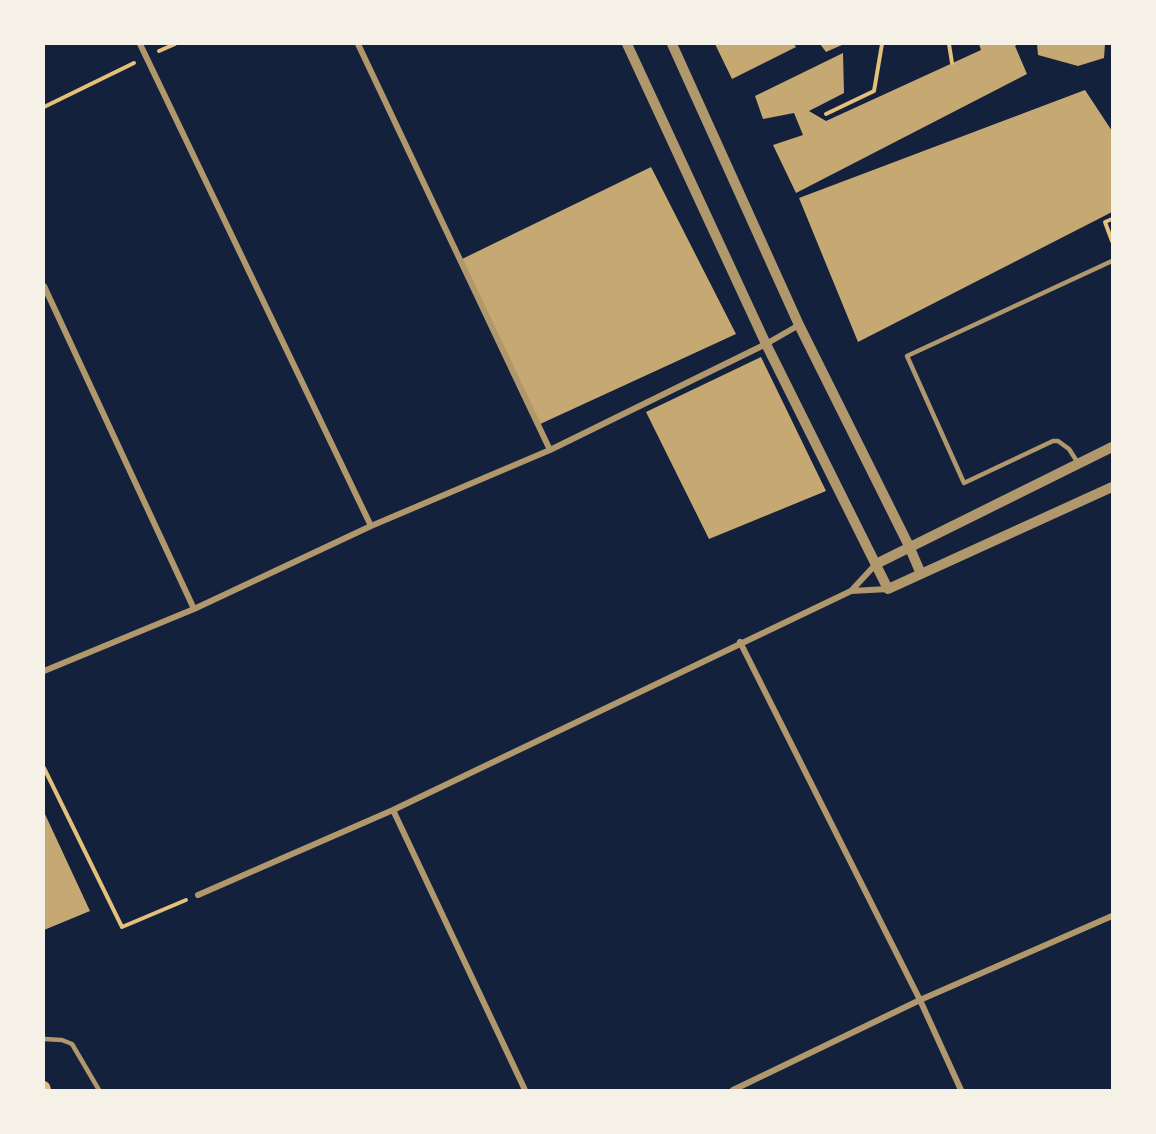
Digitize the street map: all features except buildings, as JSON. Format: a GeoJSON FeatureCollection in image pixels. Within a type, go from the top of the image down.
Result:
{"type":"FeatureCollection","features":[{"type":"Feature","properties":{"kind":"street"},"geometry":{"type":"LineString","coordinates":[[140,44],[371,526]]}},
{"type":"Feature","properties":{"kind":"street"},"geometry":{"type":"LineString","coordinates":[[357,44],[550,450]]}},
{"type":"Feature","properties":{"kind":"street"},"geometry":{"type":"LineString","coordinates":[[627,44],[766,344],[888,589]]}},
{"type":"Feature","properties":{"kind":"street"},"geometry":{"type":"LineString","coordinates":[[672,44],[799,326],[921,574]]}},
{"type":"Feature","properties":{"kind":"street"},"geometry":{"type":"LineString","coordinates":[[44,286],[194,609]]}},
{"type":"Feature","properties":{"kind":"street"},"geometry":{"type":"LineString","coordinates":[[44,671],[194,609],[371,526],[550,450],[799,326]]}},
{"type":"Feature","properties":{"kind":"street"},"geometry":{"type":"LineString","coordinates":[[198,895],[393,810],[850,591],[876,564],[1113,447]]}},
{"type":"Feature","properties":{"kind":"street"},"geometry":{"type":"LineString","coordinates":[[850,591],[888,589],[1112,489]]}},
{"type":"Feature","properties":{"kind":"street"},"geometry":{"type":"LineString","coordinates":[[740,642],[921,1000],[961,1090]]}},
{"type":"Feature","properties":{"kind":"street"},"geometry":{"type":"LineString","coordinates":[[393,810],[525,1090]]}},
{"type":"Feature","properties":{"kind":"street"},"geometry":{"type":"LineString","coordinates":[[733,1090],[921,1000],[1113,916]]}},
{"type":"Feature","properties":{"kind":"lane"},"geometry":{"type":"LineString","coordinates":[[1078,463],[1069,448],[1058,441],[1053,441],[964,483],[907,356],[1113,261]]}},
{"type":"Feature","properties":{"kind":"lane"},"geometry":{"type":"LineString","coordinates":[[44,1039],[62,1040],[72,1044],[99,1090]]}},
{"type":"Feature","properties":{"kind":"path"},"geometry":{"type":"LineString","coordinates":[[44,107],[175,44]]}},
{"type":"Feature","properties":{"kind":"path"},"geometry":{"type":"LineString","coordinates":[[826,114],[874,91],[882,44]]}},
{"type":"Feature","properties":{"kind":"path"},"geometry":{"type":"LineString","coordinates":[[949,44],[952,63]]}},
{"type":"Feature","properties":{"kind":"path"},"geometry":{"type":"LineString","coordinates":[[1113,219],[1105,222],[1113,241]]}},
{"type":"Feature","properties":{"kind":"path"},"geometry":{"type":"LineString","coordinates":[[44,768],[122,927],[198,895]]}}]}
